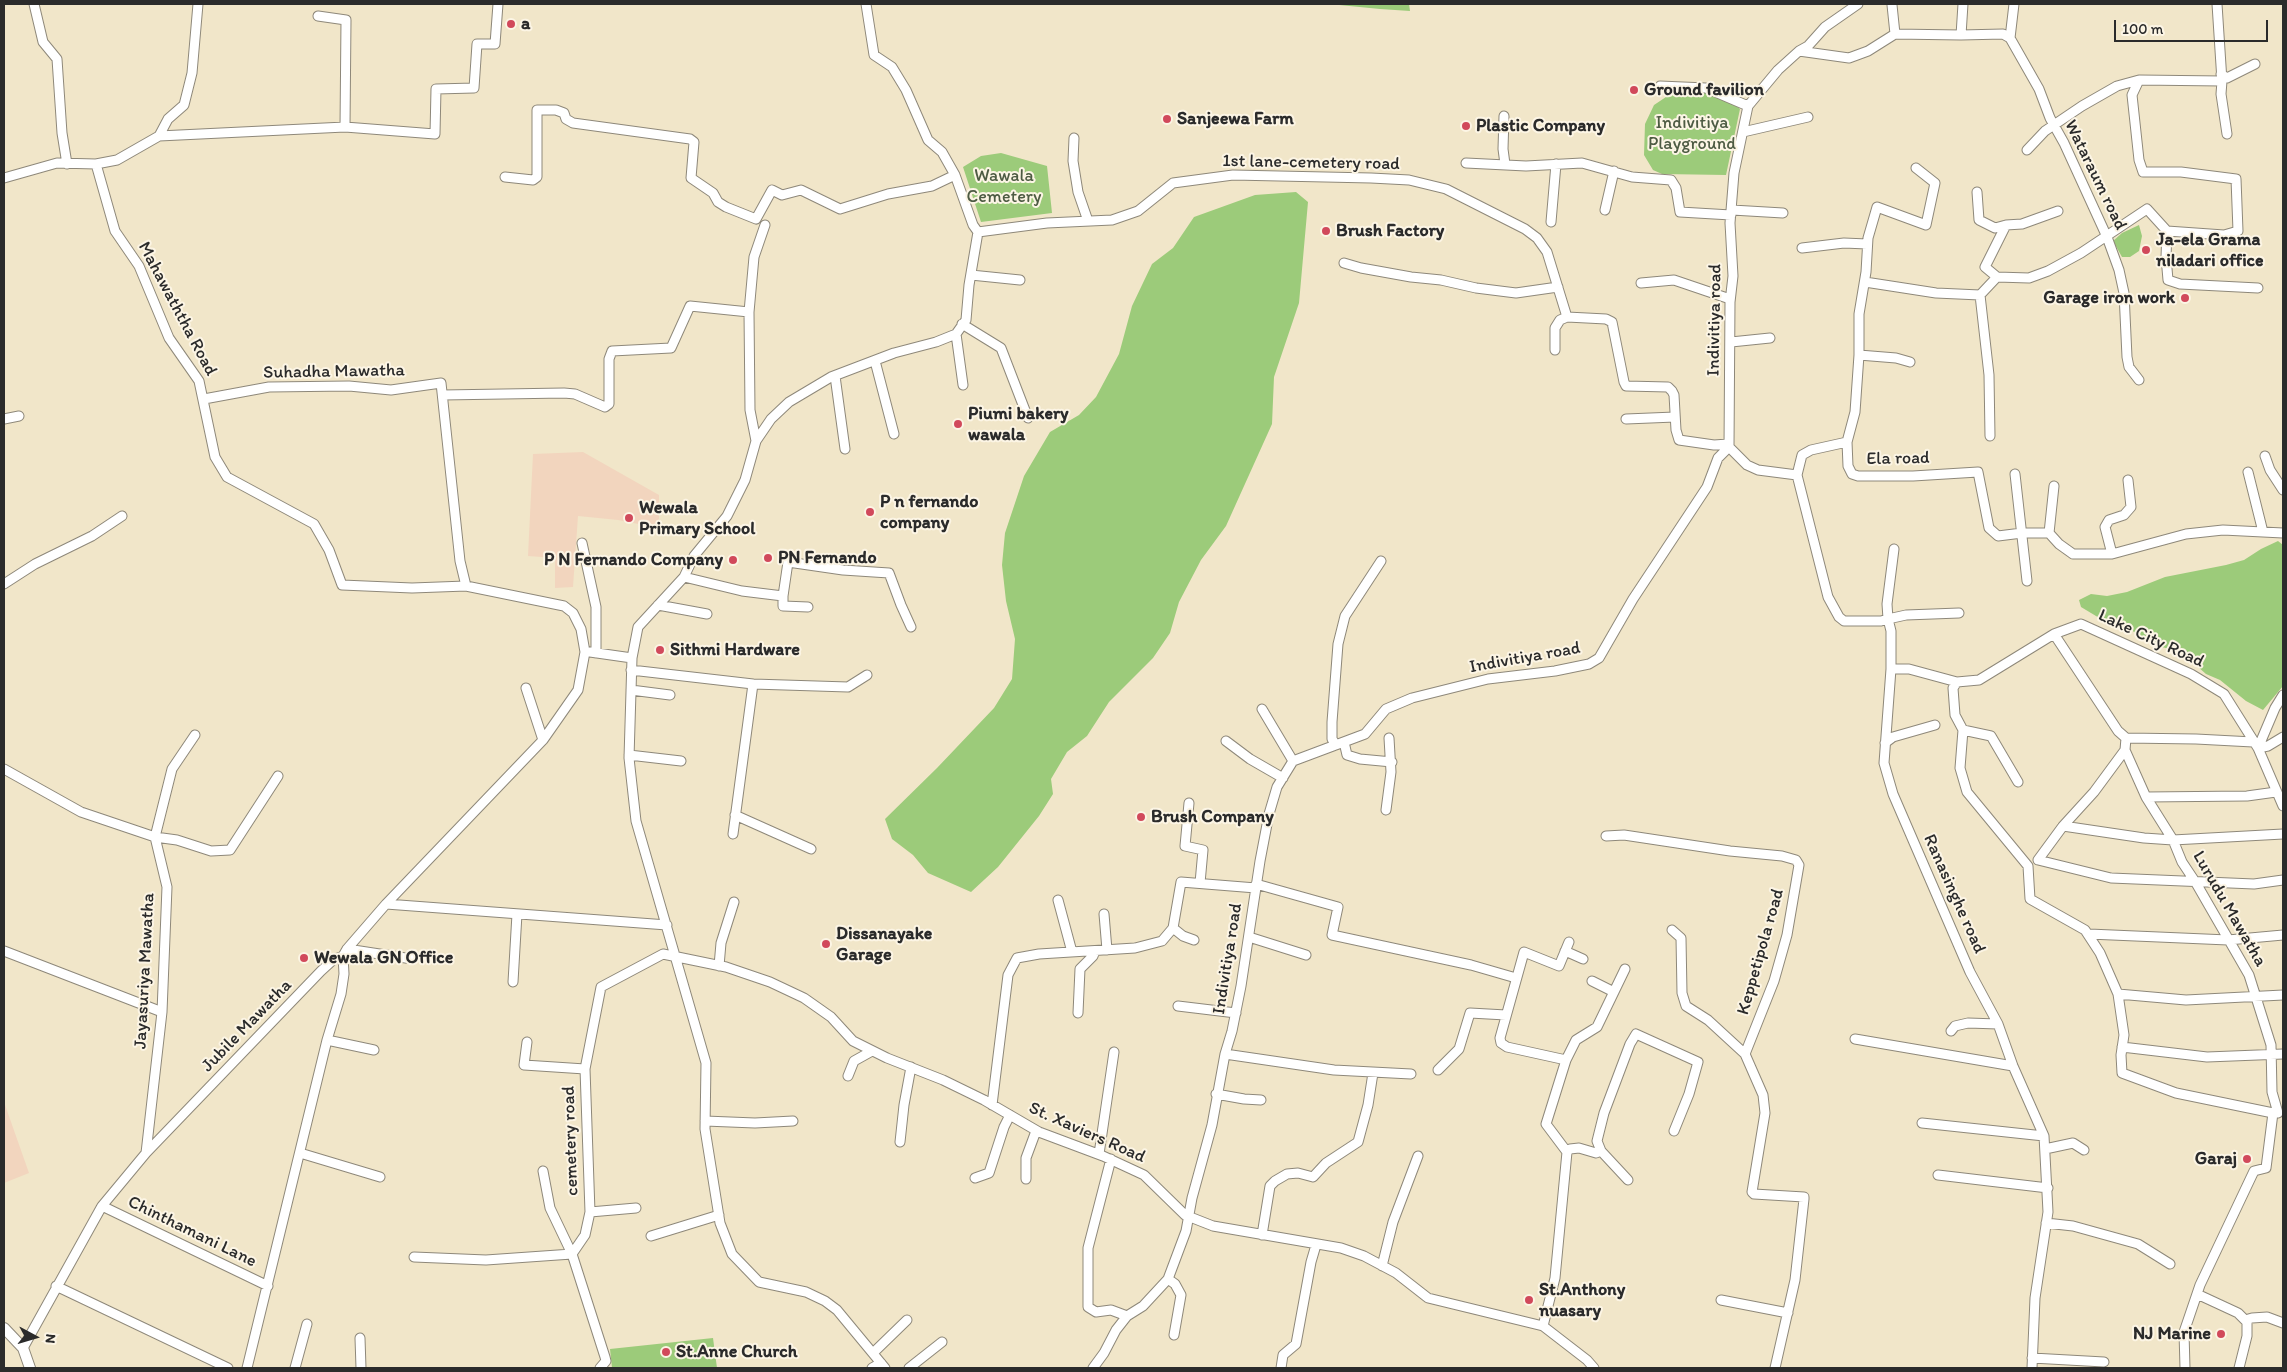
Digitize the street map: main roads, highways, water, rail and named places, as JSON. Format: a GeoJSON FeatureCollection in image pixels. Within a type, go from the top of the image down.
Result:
{"type":"FeatureCollection","features":[{"type":"Feature","properties":{"kind":"place","name":"a"},"geometry":{"type":"Point","coordinates":[511,24]}},
{"type":"Feature","properties":{"kind":"place","name":"Ground favilion"},"geometry":{"type":"Point","coordinates":[1634,90]}},
{"type":"Feature","properties":{"kind":"place","name":"Sanjeewa Farm"},"geometry":{"type":"Point","coordinates":[1167,119]}},
{"type":"Feature","properties":{"kind":"place","name":"Plastic Company"},"geometry":{"type":"Point","coordinates":[1466,126]}},
{"type":"Feature","properties":{"kind":"place","name":"Brush Factory"},"geometry":{"type":"Point","coordinates":[1326,231]}},
{"type":"Feature","properties":{"kind":"place","name":"Ja-ela Grama niladari office"},"geometry":{"type":"Point","coordinates":[2146,250]}},
{"type":"Feature","properties":{"kind":"place","name":"Garage iron work"},"geometry":{"type":"Point","coordinates":[2185,298]}},
{"type":"Feature","properties":{"kind":"place","name":"Piumi bakery wawala"},"geometry":{"type":"Point","coordinates":[958,424]}},
{"type":"Feature","properties":{"kind":"place","name":"P n fernando company"},"geometry":{"type":"Point","coordinates":[870,512]}},
{"type":"Feature","properties":{"kind":"place","name":"Wewala Primary School"},"geometry":{"type":"Point","coordinates":[629,518]}},
{"type":"Feature","properties":{"kind":"place","name":"PN Fernando"},"geometry":{"type":"Point","coordinates":[768,558]}},
{"type":"Feature","properties":{"kind":"place","name":"P N Fernando Company"},"geometry":{"type":"Point","coordinates":[733,560]}},
{"type":"Feature","properties":{"kind":"place","name":"Sithmi Hardware"},"geometry":{"type":"Point","coordinates":[660,650]}},
{"type":"Feature","properties":{"kind":"place","name":"Brush Company"},"geometry":{"type":"Point","coordinates":[1141,817]}},
{"type":"Feature","properties":{"kind":"place","name":"Dissanayake Garage"},"geometry":{"type":"Point","coordinates":[826,944]}},
{"type":"Feature","properties":{"kind":"place","name":"Wewala GN Office"},"geometry":{"type":"Point","coordinates":[304,958]}},
{"type":"Feature","properties":{"kind":"place","name":"Garaj"},"geometry":{"type":"Point","coordinates":[2247,1159]}},
{"type":"Feature","properties":{"kind":"place","name":"St.Anthony nuasary"},"geometry":{"type":"Point","coordinates":[1529,1300]}},
{"type":"Feature","properties":{"kind":"place","name":"NJ Marine"},"geometry":{"type":"Point","coordinates":[2221,1334]}},
{"type":"Feature","properties":{"kind":"place","name":"St.Anne Church"},"geometry":{"type":"Point","coordinates":[666,1352]}},
{"type":"Feature","properties":{"kind":"park label","name":"Indivitiya Playground"},"geometry":{"type":"Point","coordinates":[1692,133]}},
{"type":"Feature","properties":{"kind":"park label","name":"Wawala Cemetery"},"geometry":{"type":"Point","coordinates":[1004,186]}}]}
